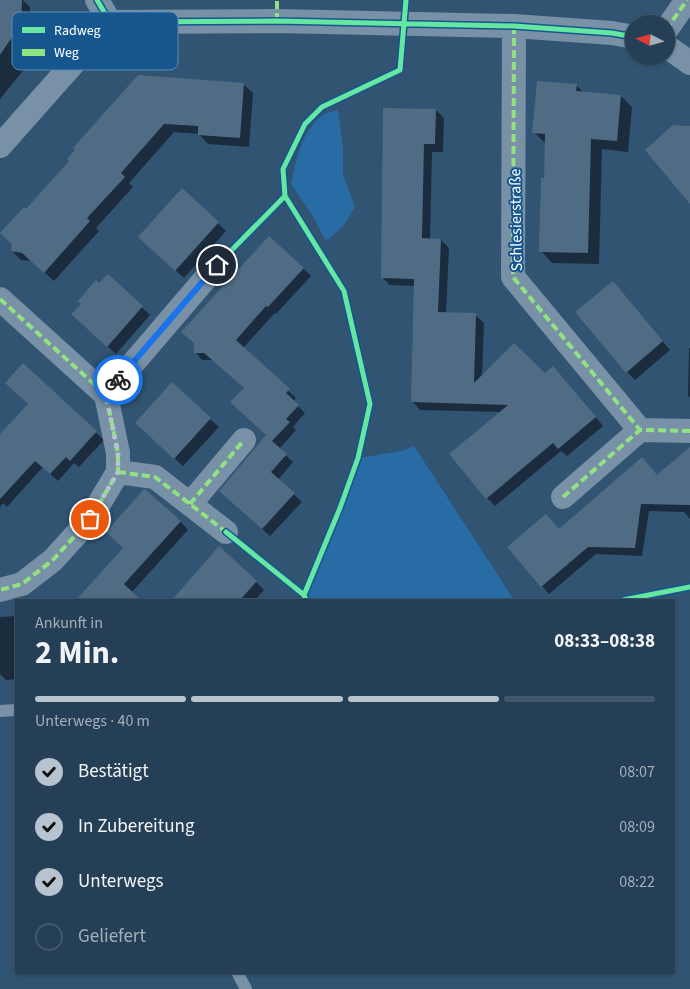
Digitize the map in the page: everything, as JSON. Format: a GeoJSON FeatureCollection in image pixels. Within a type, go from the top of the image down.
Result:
{"type":"FeatureCollection","features":[{"type":"Feature","properties":{"kind":"street"},"geometry":{"type":"LineString","coordinates":[[97,0],[104,12]]}},
{"type":"Feature","properties":{"kind":"street"},"geometry":{"type":"LineString","coordinates":[[675,16],[686,0]]}},
{"type":"Feature","properties":{"kind":"street"},"geometry":{"type":"LineString","coordinates":[[178,17],[277,10],[625,35]]}},
{"type":"Feature","properties":{"kind":"street","name":"Schlesierstraße"},"geometry":{"type":"LineString","coordinates":[[514,26],[513,277],[640,430]]}},
{"type":"Feature","properties":{"kind":"street"},"geometry":{"type":"LineString","coordinates":[[675,52],[690,63]]}},
{"type":"Feature","properties":{"kind":"street"},"geometry":{"type":"LineString","coordinates":[[0,146],[67,70]]}},
{"type":"Feature","properties":{"kind":"street"},"geometry":{"type":"LineString","coordinates":[[106,395],[217,265]]}},
{"type":"Feature","properties":{"kind":"street"},"geometry":{"type":"LineString","coordinates":[[0,299],[106,395],[118,454],[118,472],[90,519],[53,560],[22,584],[0,590]]}},
{"type":"Feature","properties":{"kind":"street"},"geometry":{"type":"LineString","coordinates":[[563,498],[640,430],[690,431]]}},
{"type":"Feature","properties":{"kind":"street"},"geometry":{"type":"LineString","coordinates":[[190,504],[244,440]]}},
{"type":"Feature","properties":{"kind":"street"},"geometry":{"type":"LineString","coordinates":[[118,472],[155,477],[226,532]]}},
{"type":"Feature","properties":{"kind":"lane"},"geometry":{"type":"LineString","coordinates":[[0,711],[15,710]]}},
{"type":"Feature","properties":{"kind":"lane"},"geometry":{"type":"LineString","coordinates":[[238,974],[246,989]]}},
{"type":"Feature","properties":{"kind":"shaded area"},"geometry":{"type":"Polygon","coordinates":[[[338,110],[343,149],[343,175],[355,207],[344,225],[326,241],[311,213],[291,184],[301,146],[310,128],[323,115],[338,110]]]}},
{"type":"Feature","properties":{"kind":"shaded area"},"geometry":{"type":"Polygon","coordinates":[[[414,446],[513,599],[306,599],[304,595],[340,508],[358,458],[402,451],[414,446]]]}},
{"type":"Feature","properties":{"kind":"building"},"geometry":{"type":"Polygon","coordinates":[[[0,0],[22,0],[22,12],[12,12],[12,37],[0,55],[0,0]]]}},
{"type":"Feature","properties":{"kind":"building"},"geometry":{"type":"Polygon","coordinates":[[[138,75],[244,83],[240,138],[198,135],[198,126],[164,124],[121,173],[125,177],[87,218],[90,221],[44,273],[22,253],[11,251],[12,244],[0,233],[24,207],[26,209],[69,161],[67,159],[75,150],[73,148],[138,75]]]}},
{"type":"Feature","properties":{"kind":"building"},"geometry":{"type":"Polygon","coordinates":[[[537,81],[577,84],[576,91],[621,95],[617,141],[591,139],[588,253],[539,252],[541,178],[544,178],[545,134],[532,133],[537,81]]]}},
{"type":"Feature","properties":{"kind":"building"},"geometry":{"type":"Polygon","coordinates":[[[383,108],[436,109],[435,144],[424,144],[422,238],[441,239],[438,312],[476,313],[474,383],[514,343],[545,373],[553,366],[596,417],[558,449],[553,443],[486,499],[449,454],[508,405],[411,402],[414,279],[381,278],[383,108]]]}},
{"type":"Feature","properties":{"kind":"building"},"geometry":{"type":"Polygon","coordinates":[[[673,125],[690,126],[690,204],[645,150],[673,125]]]}},
{"type":"Feature","properties":{"kind":"building"},"geometry":{"type":"Polygon","coordinates":[[[182,188],[219,222],[175,271],[138,237],[182,188]]]}},
{"type":"Feature","properties":{"kind":"building"},"geometry":{"type":"Polygon","coordinates":[[[269,236],[304,268],[268,307],[266,306],[236,340],[290,389],[286,393],[299,405],[286,419],[290,422],[272,441],[287,454],[271,472],[295,493],[262,529],[219,491],[266,435],[230,402],[244,388],[204,353],[194,353],[194,343],[181,332],[269,236]]]}},
{"type":"Feature","properties":{"kind":"building"},"geometry":{"type":"Polygon","coordinates":[[[108,274],[143,306],[107,347],[71,314],[81,304],[78,301],[96,280],[99,283],[108,274]]]}},
{"type":"Feature","properties":{"kind":"building"},"geometry":{"type":"Polygon","coordinates":[[[613,281],[663,341],[626,373],[575,312],[613,281]]]}},
{"type":"Feature","properties":{"kind":"building"},"geometry":{"type":"Polygon","coordinates":[[[23,363],[97,431],[70,461],[66,457],[50,474],[35,461],[0,499],[0,434],[28,404],[5,383],[23,363]]]}},
{"type":"Feature","properties":{"kind":"building"},"geometry":{"type":"Polygon","coordinates":[[[172,382],[211,418],[174,459],[135,423],[172,382]]]}},
{"type":"Feature","properties":{"kind":"building"},"geometry":{"type":"Polygon","coordinates":[[[690,447],[690,505],[641,504],[635,548],[588,547],[541,587],[507,547],[546,514],[559,529],[642,457],[657,475],[690,447]]]}},
{"type":"Feature","properties":{"kind":"building"},"geometry":{"type":"Polygon","coordinates":[[[144,489],[181,521],[124,584],[140,599],[77,599],[123,548],[106,532],[144,489]]]}},
{"type":"Feature","properties":{"kind":"building"},"geometry":{"type":"Polygon","coordinates":[[[219,546],[257,581],[241,599],[173,599],[219,546]]]}},
{"type":"Feature","properties":{"kind":"marked path"},"geometry":{"type":"LineString","coordinates":[[277,0],[277,21]]}},
{"type":"Feature","properties":{"kind":"marked path"},"geometry":{"type":"LineString","coordinates":[[675,17],[687,0]]}},
{"type":"Feature","properties":{"kind":"marked path"},"geometry":{"type":"LineString","coordinates":[[514,26],[513,277],[640,430],[690,431]]}},
{"type":"Feature","properties":{"kind":"marked path"},"geometry":{"type":"LineString","coordinates":[[106,395],[220,262]]}},
{"type":"Feature","properties":{"kind":"marked path"},"geometry":{"type":"LineString","coordinates":[[0,299],[106,395],[118,453],[118,472],[90,519],[53,560],[22,584],[0,590]]}},
{"type":"Feature","properties":{"kind":"marked path"},"geometry":{"type":"LineString","coordinates":[[563,497],[640,430]]}},
{"type":"Feature","properties":{"kind":"marked path"},"geometry":{"type":"LineString","coordinates":[[190,504],[244,440]]}},
{"type":"Feature","properties":{"kind":"marked path"},"geometry":{"type":"LineString","coordinates":[[118,472],[155,477],[230,535]]}},
{"type":"Feature","properties":{"kind":"cycle path"},"geometry":{"type":"LineString","coordinates":[[97,0],[104,12]]}},
{"type":"Feature","properties":{"kind":"cycle path"},"geometry":{"type":"LineString","coordinates":[[304,595],[340,508],[358,458],[370,404],[344,291],[285,196],[283,169],[305,124],[322,107],[400,70],[406,0]]}},
{"type":"Feature","properties":{"kind":"cycle path"},"geometry":{"type":"LineString","coordinates":[[178,22],[277,21],[514,26],[625,35]]}},
{"type":"Feature","properties":{"kind":"cycle path"},"geometry":{"type":"LineString","coordinates":[[217,265],[285,196]]}},
{"type":"Feature","properties":{"kind":"cycle path"},"geometry":{"type":"LineString","coordinates":[[226,532],[304,595],[306,599]]}},
{"type":"Feature","properties":{"kind":"cycle path"},"geometry":{"type":"LineString","coordinates":[[628,599],[690,587]]}},
{"type":"Feature","properties":{"kind":"way so far"},"geometry":{"type":"LineString","coordinates":[[90,519],[118,472],[118,454],[106,395],[118,380]]}},
{"type":"Feature","properties":{"kind":"route"},"geometry":{"type":"LineString","coordinates":[[118,380],[217,265]]}}]}
